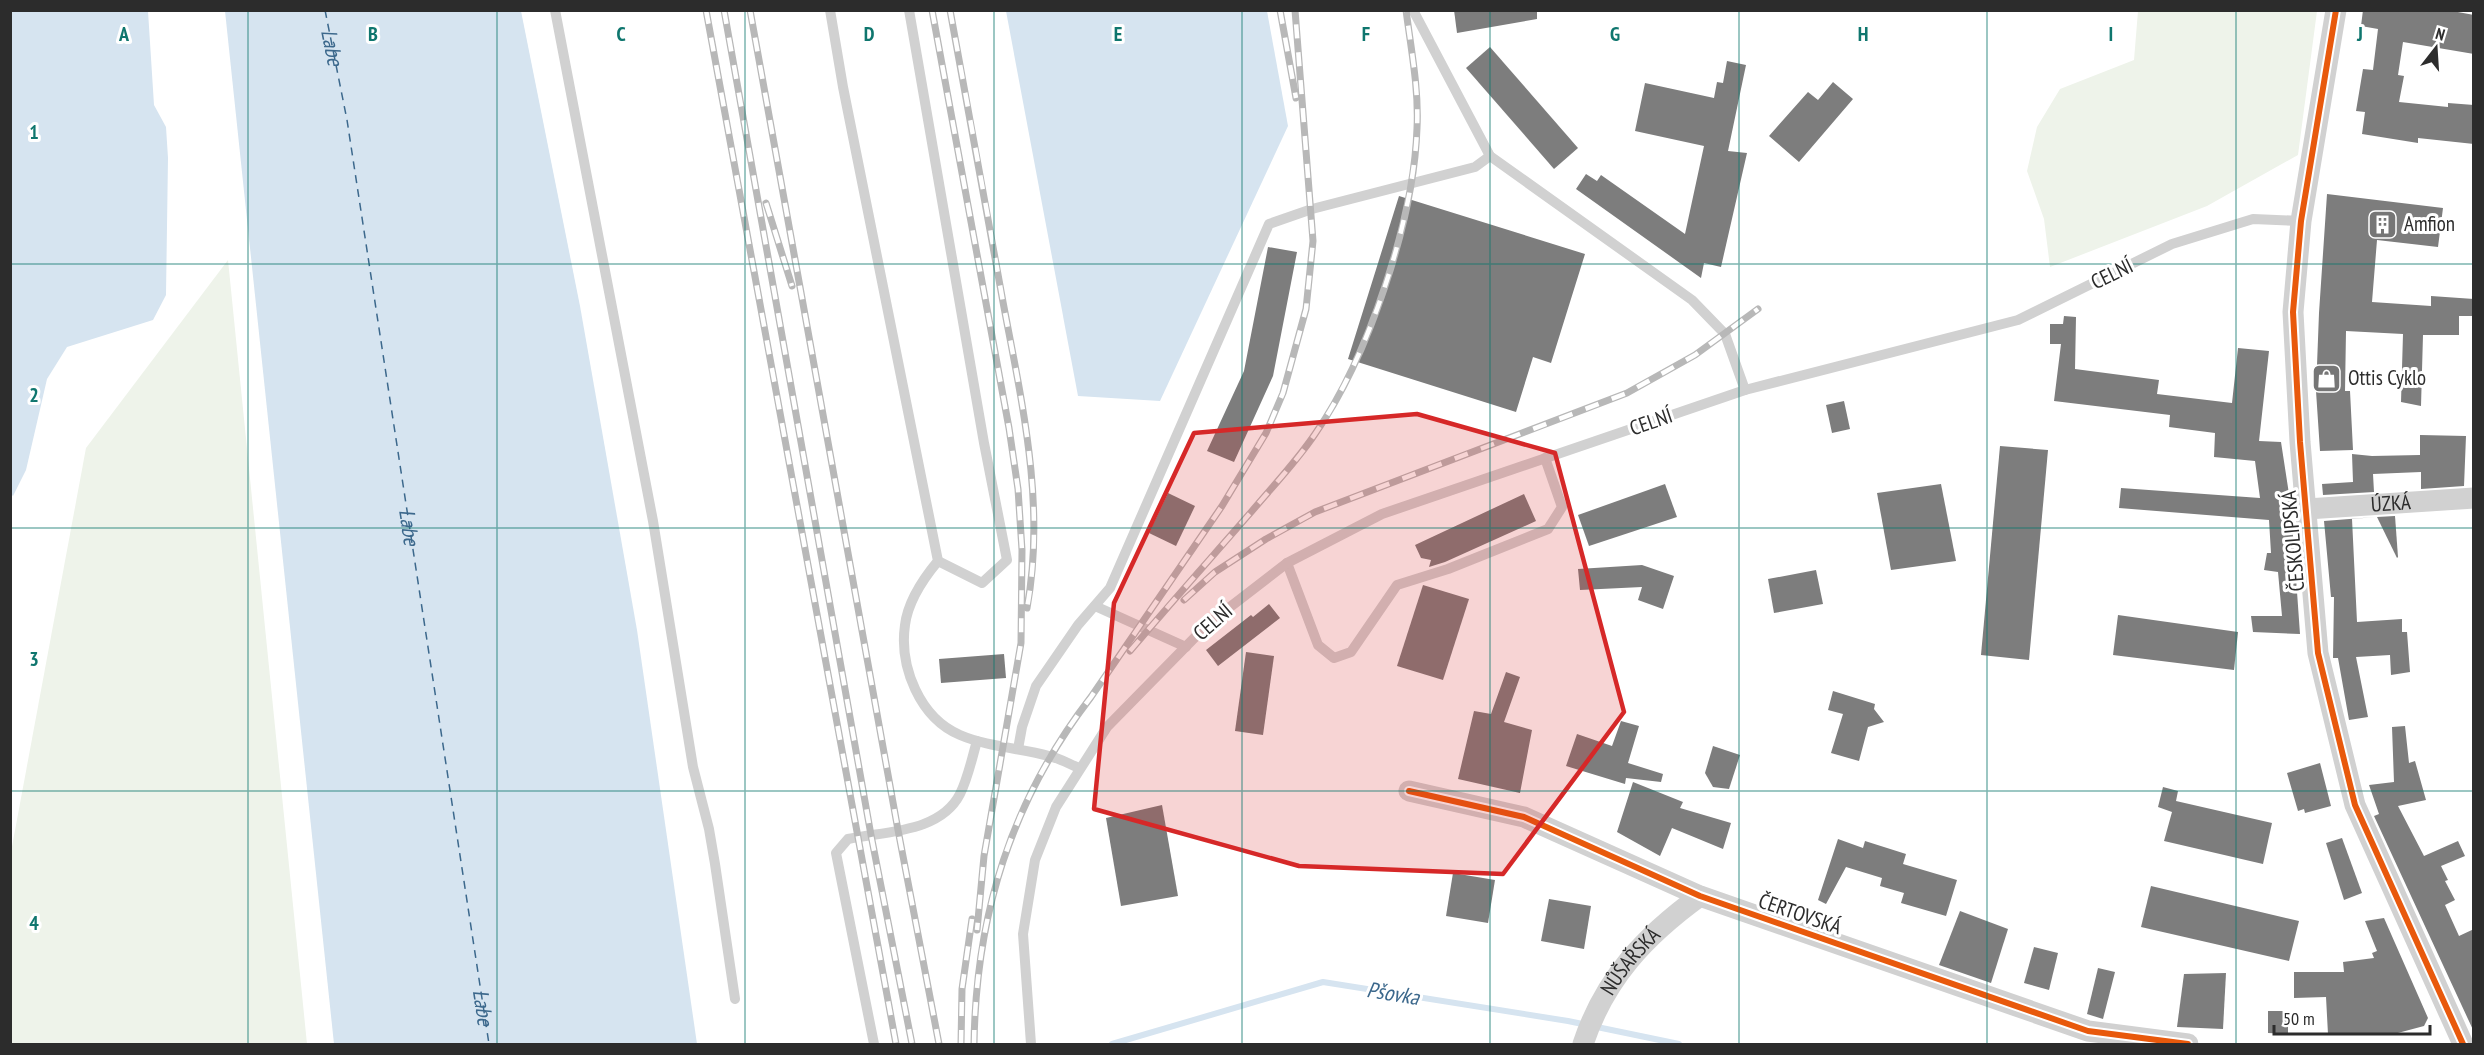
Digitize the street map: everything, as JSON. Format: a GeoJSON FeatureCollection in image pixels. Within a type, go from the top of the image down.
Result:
{"type":"FeatureCollection","features":[{"type":"Feature","properties":{"kind":"street","name":"ČESKOLIPSKÁ"},"geometry":{"type":"LineString","coordinates":[[2336,10],[2301,221],[2293,312],[2300,442],[2318,652],[2355,805],[2463,1044]]}},
{"type":"Feature","properties":{"kind":"street","name":"ÚZKÁ"},"geometry":{"type":"LineString","coordinates":[[2307,509],[2474,498]]}},
{"type":"Feature","properties":{"kind":"street","name":"ČERTOVSKÁ"},"geometry":{"type":"LineString","coordinates":[[1409,791],[1524,817],[1700,896],[2088,1031],[2188,1044]]}},
{"type":"Feature","properties":{"kind":"street","name":"NŮŠAŘSKÁ"},"geometry":{"type":"LineString","coordinates":[[1583,1042],[1608,986],[1668,919],[1700,896]]}},
{"type":"Feature","properties":{"kind":"lane"},"geometry":{"type":"LineString","coordinates":[[555,10],[653,521],[693,766],[709,829],[735,999]]}},
{"type":"Feature","properties":{"kind":"lane"},"geometry":{"type":"LineString","coordinates":[[830,10],[843,87],[938,561]]}},
{"type":"Feature","properties":{"kind":"lane"},"geometry":{"type":"LineString","coordinates":[[909,10],[984,443],[1007,560],[982,583],[938,561]]}},
{"type":"Feature","properties":{"kind":"lane"},"geometry":{"type":"LineString","coordinates":[[1413,10],[1490,156],[1692,300],[1725,334],[1745,390]]}},
{"type":"Feature","properties":{"kind":"lane"},"geometry":{"type":"LineString","coordinates":[[1018,749],[1022,727],[1036,686],[1078,625],[1110,588],[1269,224],[1312,209],[1475,167],[1490,156]]}},
{"type":"Feature","properties":{"kind":"lane","name":"CELNÍ"},"geometry":{"type":"LineString","coordinates":[[1031,1044],[1023,934],[1035,860],[1056,807],[1107,727],[1209,624],[1287,563],[1382,514],[1745,390],[2018,320],[2172,244],[2253,219],[2301,221]]}},
{"type":"Feature","properties":{"kind":"lane"},"geometry":{"type":"LineString","coordinates":[[1287,563],[1318,645],[1335,658],[1351,652],[1397,585],[1448,569],[1548,529],[1562,507],[1545,458]]}},
{"type":"Feature","properties":{"kind":"lane"},"geometry":{"type":"LineString","coordinates":[[938,561],[920,582],[905,623],[905,655],[916,691],[930,712],[950,730],[977,741],[1052,756],[1079,768]]}},
{"type":"Feature","properties":{"kind":"lane"},"geometry":{"type":"LineString","coordinates":[[1095,606],[1186,647]]}},
{"type":"Feature","properties":{"kind":"lane"},"geometry":{"type":"LineString","coordinates":[[874,1044],[836,853],[848,839],[907,828],[937,818],[947,811],[961,792],[977,741]]}},
{"type":"Feature","properties":{"kind":"highlighted area"},"geometry":{"type":"Polygon","coordinates":[[[1417,414],[1555,453],[1624,712],[1503,874],[1299,866],[1094,809],[1114,603],[1194,433],[1417,414]]]}},
{"type":"Feature","properties":{"kind":"shaded area"},"geometry":{"type":"Polygon","coordinates":[[[2138,11],[2317,11],[2298,155],[2207,206],[2050,267],[2044,219],[2027,171],[2037,127],[2060,89],[2134,60],[2138,11]]]}},
{"type":"Feature","properties":{"kind":"shaded area"},"geometry":{"type":"Polygon","coordinates":[[[228,260],[307,1044],[11,1044],[11,852],[86,448],[228,260]]]}},
{"type":"Feature","properties":{"kind":"water"},"geometry":{"type":"Polygon","coordinates":[[[11,10],[148,11],[154,105],[166,127],[168,158],[166,295],[153,320],[67,347],[47,379],[26,470],[13,496],[10,493],[11,10]]]}},
{"type":"Feature","properties":{"kind":"water","name":"Labe"},"geometry":{"type":"Polygon","coordinates":[[[225,11],[521,11],[580,306],[637,630],[697,1044],[334,1044],[225,11]]]}},
{"type":"Feature","properties":{"kind":"water"},"geometry":{"type":"Polygon","coordinates":[[[1006,11],[1267,11],[1288,126],[1160,401],[1078,396],[1006,11]]]}},
{"type":"Feature","properties":{"kind":"building"},"geometry":{"type":"Polygon","coordinates":[[[1454,10],[1537,10],[1537,19],[1457,33],[1454,10]]]}},
{"type":"Feature","properties":{"kind":"building"},"geometry":{"type":"Polygon","coordinates":[[[2363,10],[2447,10],[2474,15],[2474,54],[2403,42],[2398,75],[2404,76],[2399,102],[2448,107],[2448,103],[2474,105],[2474,144],[2418,138],[2418,143],[2362,134],[2365,112],[2356,111],[2363,69],[2373,70],[2378,29],[2361,26],[2363,10]]]}},
{"type":"Feature","properties":{"kind":"building"},"geometry":{"type":"Polygon","coordinates":[[[1490,47],[1578,148],[1554,169],[1466,68],[1490,47]]]}},
{"type":"Feature","properties":{"kind":"building"},"geometry":{"type":"Polygon","coordinates":[[[1727,61],[1746,65],[1728,151],[1747,153],[1721,267],[1704,263],[1701,278],[1576,189],[1586,174],[1597,181],[1601,175],[1685,234],[1704,146],[1635,131],[1645,83],[1714,98],[1717,82],[1723,83],[1727,61]]]}},
{"type":"Feature","properties":{"kind":"building"},"geometry":{"type":"Polygon","coordinates":[[[1833,82],[1853,99],[1799,162],[1769,136],[1808,92],[1818,100],[1833,82]]]}},
{"type":"Feature","properties":{"kind":"building"},"geometry":{"type":"Polygon","coordinates":[[[2327,194],[2443,208],[2438,247],[2377,240],[2372,302],[2431,306],[2431,296],[2474,299],[2474,316],[2459,316],[2459,335],[2423,335],[2421,406],[2401,402],[2403,334],[2346,331],[2345,391],[2350,391],[2353,450],[2320,451],[2316,391],[2327,194]]]}},
{"type":"Feature","properties":{"kind":"building"},"geometry":{"type":"Polygon","coordinates":[[[1399,196],[1585,254],[1551,363],[1533,357],[1516,412],[1348,359],[1399,196]]]}},
{"type":"Feature","properties":{"kind":"building"},"geometry":{"type":"Polygon","coordinates":[[[1268,247],[1297,252],[1273,376],[1234,462],[1207,451],[1244,371],[1268,247]]]}},
{"type":"Feature","properties":{"kind":"building"},"geometry":{"type":"Polygon","coordinates":[[[2064,316],[2076,317],[2075,369],[2159,380],[2157,394],[2232,403],[2238,348],[2269,351],[2259,441],[2281,442],[2291,507],[2300,634],[2253,632],[2251,616],[2282,616],[2278,572],[2264,570],[2267,553],[2271,553],[2269,520],[2119,508],[2121,488],[2260,498],[2255,461],[2214,457],[2215,433],[2169,427],[2170,415],[2054,401],[2061,344],[2050,344],[2050,324],[2063,324],[2064,316]]]}},
{"type":"Feature","properties":{"kind":"building"},"geometry":{"type":"Polygon","coordinates":[[[1844,401],[1850,429],[1832,433],[1826,405],[1844,401]]]}},
{"type":"Feature","properties":{"kind":"building"},"geometry":{"type":"Polygon","coordinates":[[[2420,435],[2466,436],[2464,486],[2421,489],[2421,472],[2373,474],[2374,492],[2323,495],[2322,484],[2353,482],[2352,454],[2420,455],[2420,435]]]}},
{"type":"Feature","properties":{"kind":"building"},"geometry":{"type":"Polygon","coordinates":[[[2000,446],[2048,450],[2029,660],[1981,655],[2000,446]]]}},
{"type":"Feature","properties":{"kind":"building"},"geometry":{"type":"Polygon","coordinates":[[[1665,484],[1677,517],[1589,546],[1578,515],[1665,484]]]}},
{"type":"Feature","properties":{"kind":"building"},"geometry":{"type":"Polygon","coordinates":[[[1941,484],[1956,561],[1891,570],[1877,493],[1941,484]]]}},
{"type":"Feature","properties":{"kind":"building"},"geometry":{"type":"Polygon","coordinates":[[[1168,493],[1195,506],[1176,546],[1149,533],[1168,493]]]}},
{"type":"Feature","properties":{"kind":"building"},"geometry":{"type":"Polygon","coordinates":[[[1524,494],[1536,521],[1445,562],[1429,567],[1431,560],[1421,558],[1415,545],[1524,494]]]}},
{"type":"Feature","properties":{"kind":"building"},"geometry":{"type":"Polygon","coordinates":[[[2395,516],[2398,557],[2397,558],[2377,517],[2395,516]]]}},
{"type":"Feature","properties":{"kind":"building"},"geometry":{"type":"Polygon","coordinates":[[[2375,517],[2352,519],[2357,622],[2402,619],[2402,632],[2407,632],[2410,672],[2391,675],[2390,655],[2356,657],[2368,717],[2349,720],[2338,658],[2333,658],[2334,597],[2331,597],[2324,521],[2375,517]]]}},
{"type":"Feature","properties":{"kind":"building"},"geometry":{"type":"Polygon","coordinates":[[[1642,565],[1674,576],[1663,609],[1638,600],[1642,587],[1580,590],[1578,569],[1642,565]]]}},
{"type":"Feature","properties":{"kind":"building"},"geometry":{"type":"Polygon","coordinates":[[[1816,570],[1823,604],[1774,613],[1768,579],[1816,570]]]}},
{"type":"Feature","properties":{"kind":"building"},"geometry":{"type":"Polygon","coordinates":[[[1423,585],[1469,599],[1443,680],[1397,666],[1423,585]]]}},
{"type":"Feature","properties":{"kind":"building"},"geometry":{"type":"Polygon","coordinates":[[[1269,604],[1280,618],[1218,666],[1206,650],[1269,604]]]}},
{"type":"Feature","properties":{"kind":"building"},"geometry":{"type":"Polygon","coordinates":[[[2118,615],[2238,632],[2234,670],[2113,655],[2118,615]]]}},
{"type":"Feature","properties":{"kind":"building"},"geometry":{"type":"Polygon","coordinates":[[[1246,652],[1274,656],[1263,735],[1235,731],[1246,652]]]}},
{"type":"Feature","properties":{"kind":"building"},"geometry":{"type":"Polygon","coordinates":[[[1004,654],[1006,678],[941,683],[939,659],[1004,654]]]}},
{"type":"Feature","properties":{"kind":"building"},"geometry":{"type":"Polygon","coordinates":[[[1506,672],[1520,677],[1504,722],[1532,730],[1520,793],[1458,779],[1474,711],[1491,714],[1506,672]]]}},
{"type":"Feature","properties":{"kind":"building"},"geometry":{"type":"Polygon","coordinates":[[[1833,691],[1875,704],[1874,709],[1884,722],[1868,727],[1859,761],[1831,753],[1843,714],[1828,710],[1833,691]]]}},
{"type":"Feature","properties":{"kind":"building"},"geometry":{"type":"Polygon","coordinates":[[[1621,721],[1639,726],[1628,763],[1663,774],[1661,782],[1626,778],[1625,784],[1566,766],[1577,734],[1612,746],[1621,721]]]}},
{"type":"Feature","properties":{"kind":"building"},"geometry":{"type":"Polygon","coordinates":[[[2405,726],[2409,763],[2415,761],[2426,800],[2398,806],[2424,856],[2458,841],[2465,856],[2441,866],[2448,880],[2445,881],[2455,900],[2445,905],[2459,936],[2474,929],[2474,1032],[2374,816],[2379,814],[2369,785],[2394,782],[2392,727],[2405,726]]]}},
{"type":"Feature","properties":{"kind":"building"},"geometry":{"type":"Polygon","coordinates":[[[1713,746],[1740,755],[1729,789],[1713,787],[1705,773],[1713,746]]]}},
{"type":"Feature","properties":{"kind":"building"},"geometry":{"type":"Polygon","coordinates":[[[2320,763],[2331,806],[2305,813],[2304,809],[2298,811],[2287,773],[2320,763]]]}},
{"type":"Feature","properties":{"kind":"building"},"geometry":{"type":"Polygon","coordinates":[[[1633,782],[1683,802],[1680,808],[1731,823],[1723,849],[1672,828],[1660,856],[1617,832],[1633,782]]]}},
{"type":"Feature","properties":{"kind":"building"},"geometry":{"type":"Polygon","coordinates":[[[2163,787],[2178,791],[2176,801],[2272,823],[2263,864],[2164,841],[2172,812],[2158,807],[2163,787]]]}},
{"type":"Feature","properties":{"kind":"building"},"geometry":{"type":"Polygon","coordinates":[[[1162,805],[1178,896],[1121,906],[1106,818],[1162,805]]]}},
{"type":"Feature","properties":{"kind":"building"},"geometry":{"type":"Polygon","coordinates":[[[2342,838],[2362,893],[2344,900],[2326,843],[2342,838]]]}},
{"type":"Feature","properties":{"kind":"building"},"geometry":{"type":"Polygon","coordinates":[[[1838,839],[1863,848],[1865,841],[1906,854],[1903,864],[1957,880],[1946,916],[1901,903],[1904,893],[1880,886],[1882,878],[1846,867],[1826,904],[1818,900],[1838,839]]]}},
{"type":"Feature","properties":{"kind":"building"},"geometry":{"type":"Polygon","coordinates":[[[1453,873],[1495,880],[1488,923],[1446,916],[1453,873]]]}},
{"type":"Feature","properties":{"kind":"building"},"geometry":{"type":"Polygon","coordinates":[[[2151,886],[2299,921],[2289,961],[2141,927],[2151,886]]]}},
{"type":"Feature","properties":{"kind":"building"},"geometry":{"type":"Polygon","coordinates":[[[1549,899],[1591,906],[1584,949],[1541,941],[1549,899]]]}},
{"type":"Feature","properties":{"kind":"building"},"geometry":{"type":"Polygon","coordinates":[[[1960,911],[2008,929],[1991,983],[1939,965],[1960,911]]]}},
{"type":"Feature","properties":{"kind":"building"},"geometry":{"type":"Polygon","coordinates":[[[2384,918],[2428,1018],[2424,1026],[2394,1034],[2328,1034],[2326,997],[2294,998],[2294,972],[2344,972],[2343,962],[2374,958],[2372,953],[2377,951],[2365,921],[2384,918]]]}},
{"type":"Feature","properties":{"kind":"building"},"geometry":{"type":"Polygon","coordinates":[[[2034,947],[2058,953],[2049,990],[2024,983],[2034,947]]]}},
{"type":"Feature","properties":{"kind":"building"},"geometry":{"type":"Polygon","coordinates":[[[2098,968],[2115,972],[2103,1019],[2087,1014],[2098,968]]]}},
{"type":"Feature","properties":{"kind":"building"},"geometry":{"type":"Polygon","coordinates":[[[2226,973],[2223,1029],[2177,1027],[2184,974],[2226,973]]]}},
{"type":"Feature","properties":{"kind":"building"},"geometry":{"type":"Polygon","coordinates":[[[2268,1011],[2288,1011],[2288,1034],[2268,1033],[2268,1011]]]}},
{"type":"Feature","properties":{"kind":"waterway","name":"Pšovka"},"geometry":{"type":"LineString","coordinates":[[1112,1044],[1323,982],[1568,1021],[1679,1044]]}},
{"type":"Feature","properties":{"kind":"ferry route"},"geometry":{"type":"LineString","coordinates":[[325,10],[347,120],[489,1044]]}},
{"type":"Feature","properties":{"kind":"railway"},"geometry":{"type":"LineString","coordinates":[[706,10],[896,1044]]}},
{"type":"Feature","properties":{"kind":"railway"},"geometry":{"type":"LineString","coordinates":[[724,10],[871,835],[912,1044]]}},
{"type":"Feature","properties":{"kind":"railway"},"geometry":{"type":"LineString","coordinates":[[750,10],[898,830],[939,1044]]}},
{"type":"Feature","properties":{"kind":"railway"},"geometry":{"type":"LineString","coordinates":[[932,10],[1009,428],[1018,489],[1022,550],[1021,643],[984,856],[977,930]]}},
{"type":"Feature","properties":{"kind":"railway"},"geometry":{"type":"LineString","coordinates":[[950,10],[1029,454],[1034,531],[1027,608]]}},
{"type":"Feature","properties":{"kind":"railway"},"geometry":{"type":"LineString","coordinates":[[1280,10],[1296,98]]}},
{"type":"Feature","properties":{"kind":"railway"},"geometry":{"type":"LineString","coordinates":[[974,1044],[976,996],[991,904],[1003,861],[1019,818],[1063,736],[1222,506],[1266,433],[1283,393],[1306,309],[1313,241],[1295,10]]}},
{"type":"Feature","properties":{"kind":"railway"},"geometry":{"type":"LineString","coordinates":[[1130,651],[1308,444],[1334,403],[1370,328],[1397,245],[1414,164],[1417,99],[1406,10]]}},
{"type":"Feature","properties":{"kind":"railway"},"geometry":{"type":"LineString","coordinates":[[766,203],[792,286]]}},
{"type":"Feature","properties":{"kind":"railway"},"geometry":{"type":"LineString","coordinates":[[1184,600],[1215,572],[1266,539],[1315,512],[1627,393],[1695,355],[1758,309]]}},
{"type":"Feature","properties":{"kind":"railway"},"geometry":{"type":"LineString","coordinates":[[961,1044],[962,989],[972,919]]}},
{"type":"Feature","properties":{"kind":"cycle path"},"geometry":{"type":"LineString","coordinates":[[2336,10],[2301,221],[2293,312],[2300,442],[2318,653],[2355,805],[2463,1044]]}},
{"type":"Feature","properties":{"kind":"cycle path"},"geometry":{"type":"LineString","coordinates":[[1409,791],[1524,817],[1700,896],[2088,1031],[2188,1044]]}},
{"type":"Feature","properties":{"kind":"place","name":"Amfion"},"geometry":{"type":"Point","coordinates":[2383,224]}},
{"type":"Feature","properties":{"kind":"place","name":"Ottis Cyklo"},"geometry":{"type":"Point","coordinates":[2327,378]}}]}
